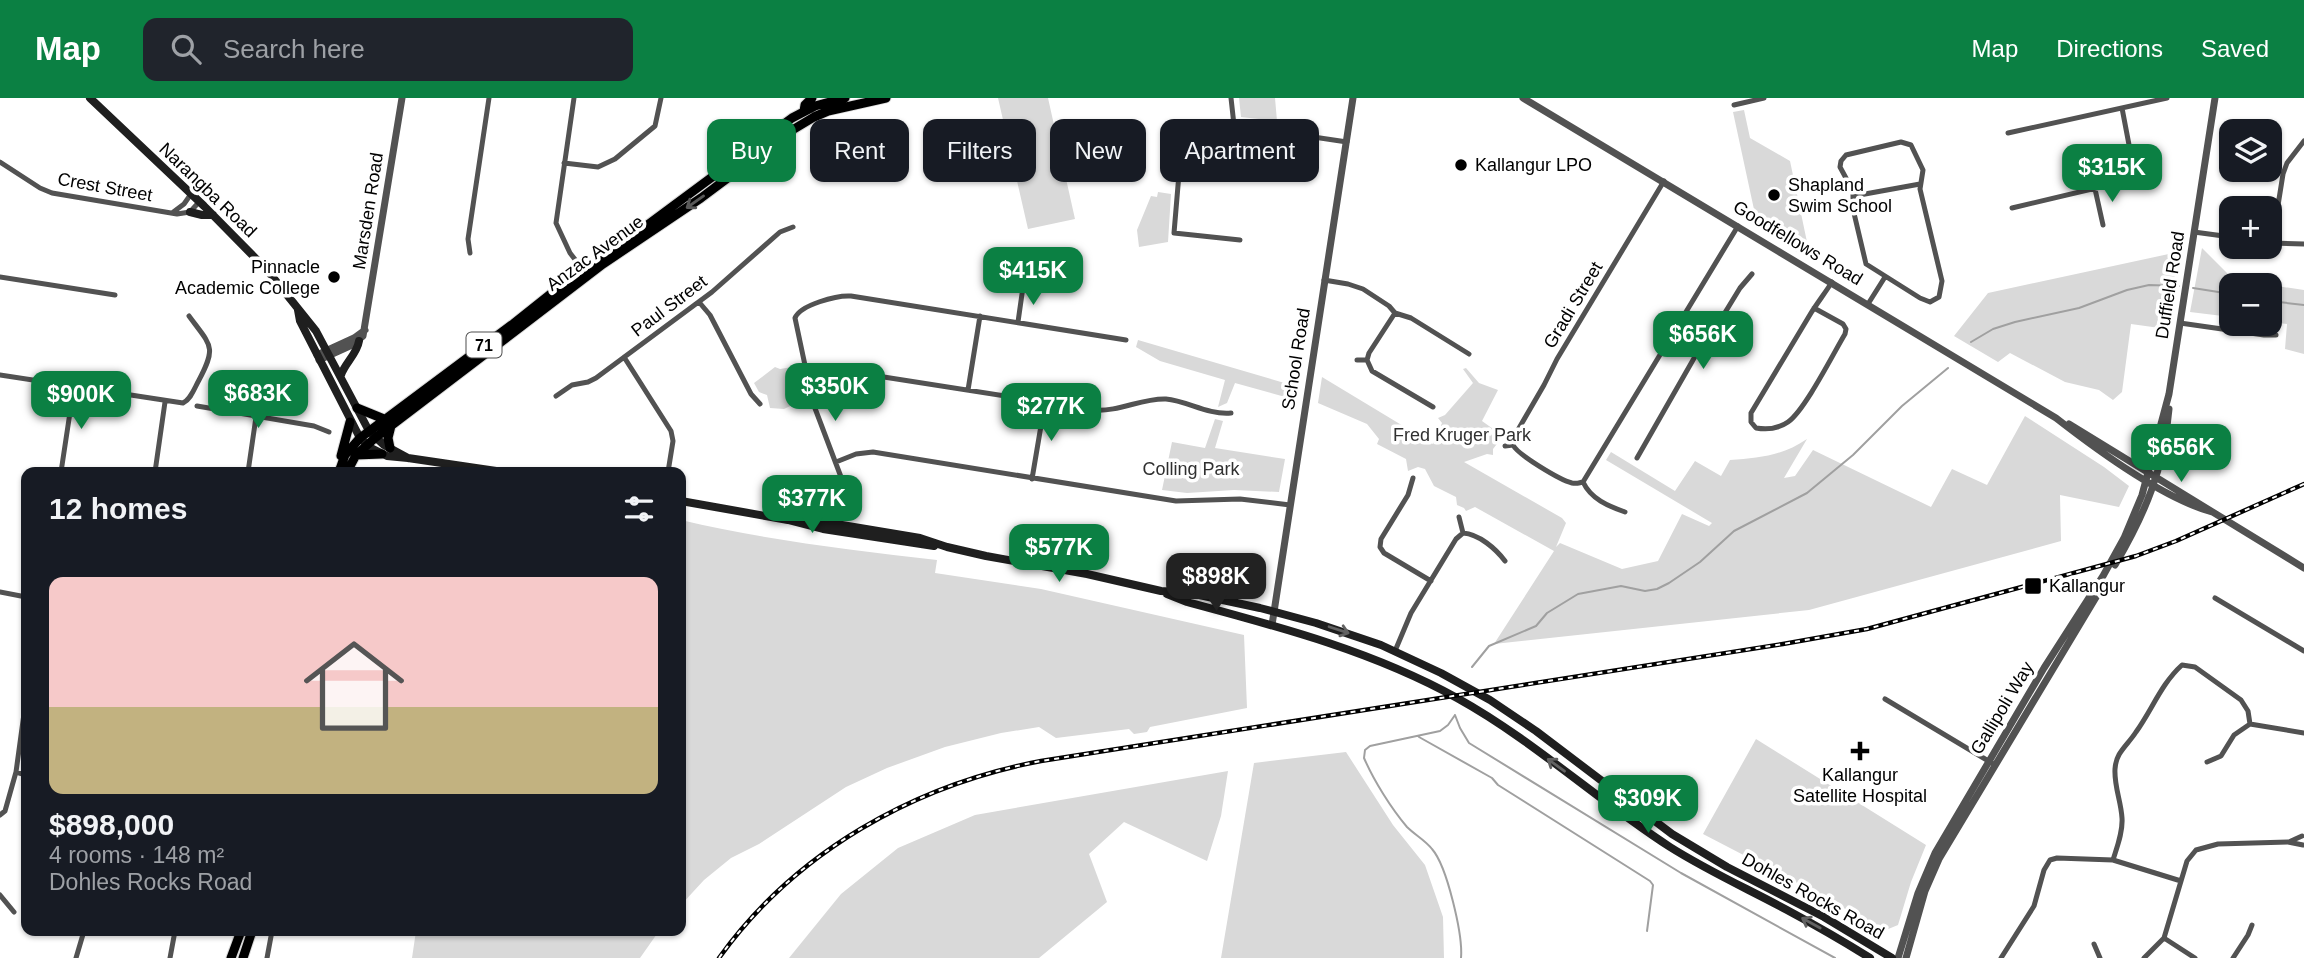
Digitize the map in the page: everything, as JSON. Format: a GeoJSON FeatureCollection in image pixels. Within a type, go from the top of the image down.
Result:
{"type":"FeatureCollection","features":[{"type":"Feature","properties":{"kind":"highway"},"geometry":{"type":"LineString","coordinates":[[804,111],[805,105],[812,98]]}},
{"type":"Feature","properties":{"kind":"highway","name":"Anzac Avenue"},"geometry":{"type":"LineString","coordinates":[[340,467],[342,461],[367,438],[513,324],[804,111],[836,102],[886,98]]}},
{"type":"Feature","properties":{"kind":"highway","name":"Anzac Avenue"},"geometry":{"type":"LineString","coordinates":[[585,273],[701,198],[789,132],[836,102]]}},
{"type":"Feature","properties":{"kind":"highway"},"geometry":{"type":"LineString","coordinates":[[356,455],[386,451],[388,438],[387,422],[357,408]]}},
{"type":"Feature","properties":{"kind":"highway"},"geometry":{"type":"LineString","coordinates":[[342,461],[341,453],[350,422]]}},
{"type":"Feature","properties":{"kind":"highway","name":"Anzac Avenue"},"geometry":{"type":"LineString","coordinates":[[349,467],[367,438]]}},
{"type":"Feature","properties":{"kind":"highway"},"geometry":{"type":"LineString","coordinates":[[231,958],[239,936]]}},
{"type":"Feature","properties":{"kind":"highway"},"geometry":{"type":"LineString","coordinates":[[243,958],[250,936]]}},
{"type":"Feature","properties":{"kind":"main road","name":"Narangba Road"},"geometry":{"type":"LineString","coordinates":[[90,98],[213,215],[267,270],[307,319],[341,375],[357,408],[367,438]]}},
{"type":"Feature","properties":{"kind":"main road"},"geometry":{"type":"LineString","coordinates":[[190,212],[213,215]]}},
{"type":"Feature","properties":{"kind":"main road","name":"Narangba Road"},"geometry":{"type":"LineString","coordinates":[[298,310],[350,422],[367,438]]}},
{"type":"Feature","properties":{"kind":"main road"},"geometry":{"type":"LineString","coordinates":[[341,375],[345,363],[358,348],[359,341]]}},
{"type":"Feature","properties":{"kind":"main road"},"geometry":{"type":"LineString","coordinates":[[367,438],[399,459],[408,458],[444,467]]}},
{"type":"Feature","properties":{"kind":"main road","name":"Dohles Rocks Road"},"geometry":{"type":"LineString","coordinates":[[686,502],[788,520],[806,520],[918,545],[947,547],[1161,591],[1190,593],[1274,611],[1338,629],[1395,651],[1450,678],[1507,711],[1635,808],[1689,845],[1824,917],[1892,958]]}},
{"type":"Feature","properties":{"kind":"main road","name":"Dohles Rocks Road"},"geometry":{"type":"LineString","coordinates":[[1161,591],[1187,602],[1329,642],[1374,659],[1456,698],[1524,741],[1668,846],[1721,877],[1808,921],[1870,958]]}},
{"type":"Feature","properties":{"kind":"street","name":"Marsden Road"},"geometry":{"type":"LineString","coordinates":[[359,341],[365,329],[402,98]]}},
{"type":"Feature","properties":{"kind":"street"},"geometry":{"type":"LineString","coordinates":[[470,253],[468,239],[489,98]]}},
{"type":"Feature","properties":{"kind":"street"},"geometry":{"type":"LineString","coordinates":[[574,98],[556,223],[570,253],[585,273]]}},
{"type":"Feature","properties":{"kind":"street"},"geometry":{"type":"LineString","coordinates":[[564,163],[598,167],[615,159],[655,126],[660,98]]}},
{"type":"Feature","properties":{"kind":"street"},"geometry":{"type":"LineString","coordinates":[[1231,98],[1233,119]]}},
{"type":"Feature","properties":{"kind":"street","name":"School Road"},"geometry":{"type":"LineString","coordinates":[[1272,625],[1353,98]]}},
{"type":"Feature","properties":{"kind":"street","name":"Goodfellows Road"},"geometry":{"type":"LineString","coordinates":[[1523,98],[2056,418],[2099,450],[2148,475],[2304,568]]}},
{"type":"Feature","properties":{"kind":"street"},"geometry":{"type":"LineString","coordinates":[[1734,105],[1764,98]]}},
{"type":"Feature","properties":{"kind":"street"},"geometry":{"type":"LineString","coordinates":[[2008,133],[2167,98]]}},
{"type":"Feature","properties":{"kind":"street","name":"Duffield Road"},"geometry":{"type":"LineString","coordinates":[[2156,480],[2167,427],[2169,394],[2215,98]]}},
{"type":"Feature","properties":{"kind":"street"},"geometry":{"type":"LineString","coordinates":[[2012,208],[2125,183],[2133,176],[2122,108]]}},
{"type":"Feature","properties":{"kind":"street"},"geometry":{"type":"LineString","coordinates":[[1319,138],[1347,142]]}},
{"type":"Feature","properties":{"kind":"street"},"geometry":{"type":"LineString","coordinates":[[2279,196],[2287,163],[2304,141]]}},
{"type":"Feature","properties":{"kind":"street"},"geometry":{"type":"LineString","coordinates":[[1901,142],[1911,145],[1920,160],[1923,174],[1920,184],[1925,213],[1942,281],[1940,293],[1934,301],[1927,301],[1868,266],[1853,209],[1854,196],[1840,167],[1842,159],[1849,154],[1901,142]]}},
{"type":"Feature","properties":{"kind":"street","name":"Crest Street"},"geometry":{"type":"LineString","coordinates":[[0,162],[48,192],[172,213],[190,212]]}},
{"type":"Feature","properties":{"kind":"street","name":"Gradi Street"},"geometry":{"type":"LineString","coordinates":[[1513,445],[1515,435],[1548,379],[1556,359],[1664,181]]}},
{"type":"Feature","properties":{"kind":"street"},"geometry":{"type":"LineString","coordinates":[[1178,182],[1174,233],[1240,240]]}},
{"type":"Feature","properties":{"kind":"street"},"geometry":{"type":"LineString","coordinates":[[1854,196],[1920,184]]}},
{"type":"Feature","properties":{"kind":"street"},"geometry":{"type":"LineString","coordinates":[[2095,189],[2103,225]]}},
{"type":"Feature","properties":{"kind":"street","name":"Crest Street"},"geometry":{"type":"LineString","coordinates":[[172,213],[184,204],[191,194]]}},
{"type":"Feature","properties":{"kind":"street"},"geometry":{"type":"LineString","coordinates":[[190,212],[199,202]]}},
{"type":"Feature","properties":{"kind":"street"},"geometry":{"type":"LineString","coordinates":[[1505,446],[1513,445],[1521,455],[1567,481],[1577,484],[1583,482],[1738,226]]}},
{"type":"Feature","properties":{"kind":"street","name":"Paul Street"},"geometry":{"type":"LineString","coordinates":[[555,396],[572,385],[591,381],[699,302],[780,232],[793,227]]}},
{"type":"Feature","properties":{"kind":"street"},"geometry":{"type":"LineString","coordinates":[[2194,232],[2219,235]]}},
{"type":"Feature","properties":{"kind":"street"},"geometry":{"type":"LineString","coordinates":[[2282,243],[2304,244]]}},
{"type":"Feature","properties":{"kind":"street"},"geometry":{"type":"LineString","coordinates":[[1637,458],[1697,353],[1704,347],[1740,288],[1752,274]]}},
{"type":"Feature","properties":{"kind":"street"},"geometry":{"type":"LineString","coordinates":[[0,277],[115,295]]}},
{"type":"Feature","properties":{"kind":"street"},"geometry":{"type":"LineString","coordinates":[[1868,304],[1885,277]]}},
{"type":"Feature","properties":{"kind":"street"},"geometry":{"type":"LineString","coordinates":[[1324,280],[1358,287],[1388,304],[1395,313],[1406,316],[1469,354]]}},
{"type":"Feature","properties":{"kind":"street"},"geometry":{"type":"LineString","coordinates":[[1815,308],[1843,324],[1846,328],[1845,334],[1796,415],[1776,428],[1756,428],[1751,422],[1751,412],[1815,308],[1832,282]]}},
{"type":"Feature","properties":{"kind":"street"},"geometry":{"type":"LineString","coordinates":[[1018,322],[1023,287]]}},
{"type":"Feature","properties":{"kind":"street"},"geometry":{"type":"LineString","coordinates":[[836,528],[842,485],[811,393],[796,315],[801,310],[846,295],[1126,340]]}},
{"type":"Feature","properties":{"kind":"street"},"geometry":{"type":"LineString","coordinates":[[699,302],[710,315],[751,394],[760,404]]}},
{"type":"Feature","properties":{"kind":"street"},"geometry":{"type":"LineString","coordinates":[[1395,313],[1367,360],[1371,369],[1433,407]]}},
{"type":"Feature","properties":{"kind":"street"},"geometry":{"type":"LineString","coordinates":[[0,375],[165,402],[187,402],[210,359],[210,347],[206,337],[189,316]]}},
{"type":"Feature","properties":{"kind":"street"},"geometry":{"type":"LineString","coordinates":[[968,390],[980,316]]}},
{"type":"Feature","properties":{"kind":"street"},"geometry":{"type":"LineString","coordinates":[[2180,323],[2219,328]]}},
{"type":"Feature","properties":{"kind":"street"},"geometry":{"type":"LineString","coordinates":[[318,358],[365,329]]}},
{"type":"Feature","properties":{"kind":"street"},"geometry":{"type":"LineString","coordinates":[[1671,338],[1697,353]]}},
{"type":"Feature","properties":{"kind":"street"},"geometry":{"type":"LineString","coordinates":[[328,353],[359,341]]}},
{"type":"Feature","properties":{"kind":"street"},"geometry":{"type":"LineString","coordinates":[[624,357],[671,431],[673,442],[669,467]]}},
{"type":"Feature","properties":{"kind":"street"},"geometry":{"type":"LineString","coordinates":[[1357,360],[1367,360]]}},
{"type":"Feature","properties":{"kind":"street"},"geometry":{"type":"LineString","coordinates":[[811,393],[867,375],[1100,411],[1167,400],[1214,413],[1231,413]]}},
{"type":"Feature","properties":{"kind":"street"},"geometry":{"type":"LineString","coordinates":[[62,467],[74,386]]}},
{"type":"Feature","properties":{"kind":"street","name":"Duffield Road"},"geometry":{"type":"LineString","coordinates":[[2148,475],[2169,394]]}},
{"type":"Feature","properties":{"kind":"street"},"geometry":{"type":"LineString","coordinates":[[156,467],[165,402]]}},
{"type":"Feature","properties":{"kind":"street"},"geometry":{"type":"LineString","coordinates":[[1032,479],[1045,402]]}},
{"type":"Feature","properties":{"kind":"street"},"geometry":{"type":"LineString","coordinates":[[197,406],[314,426],[328,432]]}},
{"type":"Feature","properties":{"kind":"street"},"geometry":{"type":"LineString","coordinates":[[249,467],[256,417]]}},
{"type":"Feature","properties":{"kind":"street"},"geometry":{"type":"LineString","coordinates":[[836,462],[860,453],[873,452],[1176,501],[1240,499],[1290,505]]}},
{"type":"Feature","properties":{"kind":"street","name":"Gallipoli Way"},"geometry":{"type":"LineString","coordinates":[[1906,958],[1929,881],[1945,848],[2118,550],[2148,475]]}},
{"type":"Feature","properties":{"kind":"street"},"geometry":{"type":"LineString","coordinates":[[1413,478],[1408,495],[1381,539],[1380,547],[1384,553],[1431,580]]}},
{"type":"Feature","properties":{"kind":"street","name":"Gallipoli Way"},"geometry":{"type":"LineString","coordinates":[[1898,958],[1930,862],[2133,536],[2156,480]]}},
{"type":"Feature","properties":{"kind":"street"},"geometry":{"type":"LineString","coordinates":[[1583,482],[1594,496],[1625,512]]}},
{"type":"Feature","properties":{"kind":"street"},"geometry":{"type":"LineString","coordinates":[[1460,517],[1463,533]]}},
{"type":"Feature","properties":{"kind":"street"},"geometry":{"type":"LineString","coordinates":[[1395,651],[1411,613],[1456,539],[1463,533],[1470,534],[1494,548],[1506,561]]}},
{"type":"Feature","properties":{"kind":"street"},"geometry":{"type":"LineString","coordinates":[[0,592],[21,596]]}},
{"type":"Feature","properties":{"kind":"street"},"geometry":{"type":"LineString","coordinates":[[2215,598],[2304,650]]}},
{"type":"Feature","properties":{"kind":"street"},"geometry":{"type":"LineString","coordinates":[[2113,860],[2122,831],[2115,780],[2117,755],[2137,732],[2157,694],[2182,665],[2195,667],[2241,700],[2248,711],[2250,724]]}},
{"type":"Feature","properties":{"kind":"street"},"geometry":{"type":"LineString","coordinates":[[1885,699],[1992,764]]}},
{"type":"Feature","properties":{"kind":"street"},"geometry":{"type":"LineString","coordinates":[[2207,762],[2221,756],[2234,735],[2250,724],[2304,733]]}},
{"type":"Feature","properties":{"kind":"street"},"geometry":{"type":"LineString","coordinates":[[0,815],[5,811],[16,772],[21,736]]}},
{"type":"Feature","properties":{"kind":"street"},"geometry":{"type":"LineString","coordinates":[[16,772],[21,774]]}},
{"type":"Feature","properties":{"kind":"street"},"geometry":{"type":"LineString","coordinates":[[2144,958],[2164,938],[2189,858],[2202,847],[2288,842],[2304,845],[2303,834],[2288,842]]}},
{"type":"Feature","properties":{"kind":"street"},"geometry":{"type":"LineString","coordinates":[[2001,958],[2034,906],[2044,870],[2050,860],[2063,857],[2113,860],[2181,881]]}},
{"type":"Feature","properties":{"kind":"street"},"geometry":{"type":"LineString","coordinates":[[0,895],[13,912]]}},
{"type":"Feature","properties":{"kind":"street"},"geometry":{"type":"LineString","coordinates":[[2233,958],[2252,925]]}},
{"type":"Feature","properties":{"kind":"street"},"geometry":{"type":"LineString","coordinates":[[76,958],[83,936]]}},
{"type":"Feature","properties":{"kind":"street"},"geometry":{"type":"LineString","coordinates":[[170,958],[173,936]]}},
{"type":"Feature","properties":{"kind":"street"},"geometry":{"type":"LineString","coordinates":[[267,958],[271,936]]}},
{"type":"Feature","properties":{"kind":"street"},"geometry":{"type":"LineString","coordinates":[[2164,938],[2195,958]]}},
{"type":"Feature","properties":{"kind":"street"},"geometry":{"type":"LineString","coordinates":[[2094,944],[2101,958]]}},
{"type":"Feature","properties":{"kind":"green space"},"geometry":{"type":"Polygon","coordinates":[[[998,98],[1048,98],[1053,119],[1050,119],[1050,182],[1067,182],[1075,219],[1028,229],[1017,182],[1036,182],[1036,119],[1003,119],[998,98]]]}},
{"type":"Feature","properties":{"kind":"green space"},"geometry":{"type":"Polygon","coordinates":[[[1239,98],[1275,98],[1277,119],[1241,117],[1239,98]]]}},
{"type":"Feature","properties":{"kind":"green space","name":"Shapland Swim School"},"geometry":{"type":"Polygon","coordinates":[[[1744,110],[1750,138],[1790,161],[1811,261],[1758,228],[1733,112],[1744,110]]]}},
{"type":"Feature","properties":{"kind":"green space"},"geometry":{"type":"Polygon","coordinates":[[[1158,192],[1171,194],[1168,242],[1139,247],[1137,230],[1151,196],[1157,197],[1158,192]]]}},
{"type":"Feature","properties":{"kind":"green space"},"geometry":{"type":"Polygon","coordinates":[[[2202,248],[2227,273],[2219,273],[2219,316],[2190,312],[2202,248]]]}},
{"type":"Feature","properties":{"kind":"green space"},"geometry":{"type":"Polygon","coordinates":[[[2178,252],[2167,329],[2131,324],[2122,392],[2113,400],[2099,390],[2065,382],[2010,353],[1998,362],[1954,336],[1988,293],[2178,252]]]}},
{"type":"Feature","properties":{"kind":"green space"},"geometry":{"type":"Polygon","coordinates":[[[2282,287],[2304,290],[2304,354],[2285,349],[2287,324],[2282,323],[2282,287]]]}},
{"type":"Feature","properties":{"kind":"green space"},"geometry":{"type":"Polygon","coordinates":[[[1138,340],[1298,387],[1296,400],[1235,383],[1227,403],[1218,407],[1225,380],[1160,361],[1136,347],[1138,340]]]}},
{"type":"Feature","properties":{"kind":"green space"},"geometry":{"type":"Polygon","coordinates":[[[798,366],[805,399],[784,409],[770,408],[767,395],[759,392],[754,383],[775,367],[780,369],[798,366]]]}},
{"type":"Feature","properties":{"kind":"green space","name":"Fred Kruger Park"},"geometry":{"type":"Polygon","coordinates":[[[1466,368],[1479,383],[1498,390],[1482,421],[1503,436],[1493,449],[1493,455],[1487,454],[1464,462],[1562,518],[1566,523],[1556,547],[1560,543],[1622,569],[1658,561],[1682,514],[1709,526],[1712,523],[1606,460],[1611,452],[1675,491],[1695,461],[1721,476],[1730,460],[1770,455],[1807,439],[1784,478],[1795,476],[1813,450],[1931,507],[1952,469],[1987,485],[2025,416],[2129,486],[2119,507],[2060,495],[2061,541],[1809,610],[1494,644],[1554,551],[1475,507],[1466,511],[1457,505],[1456,497],[1434,486],[1425,469],[1418,467],[1408,471],[1406,459],[1377,444],[1379,439],[1367,424],[1318,403],[1322,377],[1433,444],[1442,423],[1438,418],[1445,415],[1473,383],[1463,369],[1466,368]]]}},
{"type":"Feature","properties":{"kind":"green space","name":"Colling Park"},"geometry":{"type":"Polygon","coordinates":[[[1215,419],[1223,421],[1215,448],[1285,459],[1279,492],[1234,490],[1187,493],[1162,490],[1172,442],[1205,448],[1215,419]]]}},
{"type":"Feature","properties":{"kind":"green space"},"geometry":{"type":"Polygon","coordinates":[[[686,521],[776,539],[937,560],[935,573],[1041,589],[1244,635],[1247,708],[1150,727],[1147,732],[1134,734],[1129,729],[1056,738],[1039,727],[945,747],[887,768],[846,787],[759,844],[731,858],[704,880],[686,900],[686,521]]]}},
{"type":"Feature","properties":{"kind":"green space"},"geometry":{"type":"Polygon","coordinates":[[[1756,739],[1926,845],[1898,925],[1881,932],[1836,903],[1703,834],[1756,739]]]}},
{"type":"Feature","properties":{"kind":"green space"},"geometry":{"type":"Polygon","coordinates":[[[1346,752],[1393,825],[1425,865],[1443,917],[1444,958],[1221,958],[1254,763],[1346,752]]]}},
{"type":"Feature","properties":{"kind":"green space"},"geometry":{"type":"Polygon","coordinates":[[[1228,771],[1221,816],[1207,861],[1124,822],[1089,854],[1107,902],[1039,958],[789,958],[841,894],[898,848],[975,815],[1228,771]]]}},
{"type":"Feature","properties":{"kind":"green space"},"geometry":{"type":"Polygon","coordinates":[[[415,936],[655,936],[640,958],[412,958],[415,936]]]}},
{"type":"Feature","properties":{"kind":"waterway"},"geometry":{"type":"LineString","coordinates":[[1971,342],[1993,329],[2079,308],[2127,290],[2149,285],[2179,286]]}},
{"type":"Feature","properties":{"kind":"waterway"},"geometry":{"type":"LineString","coordinates":[[2193,288],[2219,292]]}},
{"type":"Feature","properties":{"kind":"waterway"},"geometry":{"type":"LineString","coordinates":[[2282,302],[2304,305]]}},
{"type":"Feature","properties":{"kind":"waterway"},"geometry":{"type":"LineString","coordinates":[[1472,667],[1489,646],[1536,626],[1547,613],[1578,594],[1621,586],[1645,591],[1669,583],[1700,562],[1734,531],[1807,493],[1948,368]]}},
{"type":"Feature","properties":{"kind":"waterway"},"geometry":{"type":"LineString","coordinates":[[1455,715],[1469,743],[1681,873],[1835,958]]}},
{"type":"Feature","properties":{"kind":"waterway"},"geometry":{"type":"LineString","coordinates":[[1455,715],[1440,731],[1370,746],[1365,750],[1364,758],[1395,811],[1438,858],[1453,901],[1461,958]]}},
{"type":"Feature","properties":{"kind":"waterway"},"geometry":{"type":"LineString","coordinates":[[1419,737],[1492,778],[1498,785],[1650,881],[1653,885],[1647,931]]}},
{"type":"Feature","properties":{"kind":"railway"},"geometry":{"type":"LineString","coordinates":[[719,958],[749,920],[821,855],[903,806],[994,772],[1041,761],[1867,629],[2136,556],[2304,484]]}},
{"type":"Feature","properties":{"kind":"place","name":"Kallangur LPO"},"geometry":{"type":"Point","coordinates":[1461,165]}},
{"type":"Feature","properties":{"kind":"place","name":"Shapland Swim School"},"geometry":{"type":"Point","coordinates":[1774,195]}},
{"type":"Feature","properties":{"kind":"place","name":"Pinnacle Academic College"},"geometry":{"type":"Point","coordinates":[334,277]}},
{"type":"Feature","properties":{"kind":"place","name":"Kallangur"},"geometry":{"type":"Point","coordinates":[2033,586]}},
{"type":"Feature","properties":{"kind":"place","name":"Kallangur Satellite Hospital"},"geometry":{"type":"Point","coordinates":[1860,751]}}]}
